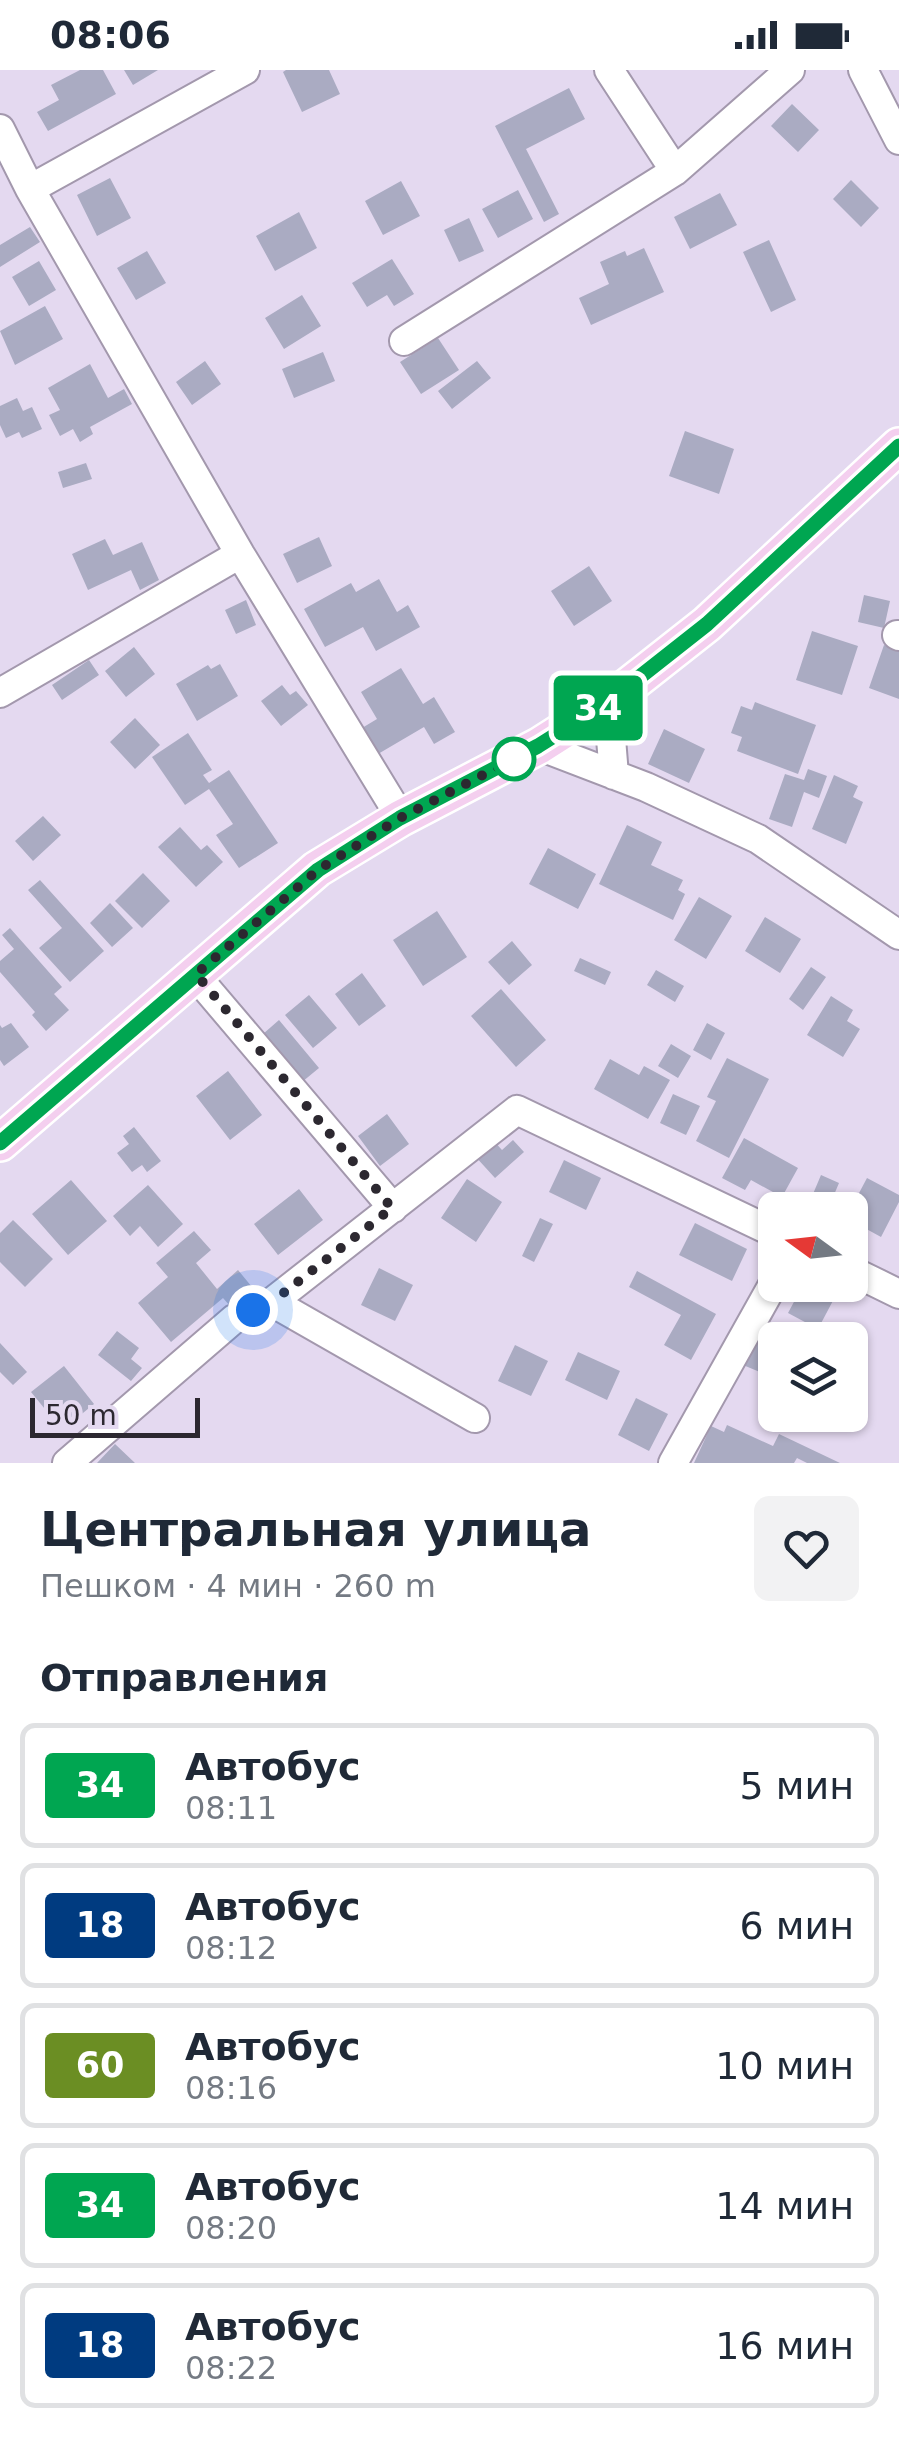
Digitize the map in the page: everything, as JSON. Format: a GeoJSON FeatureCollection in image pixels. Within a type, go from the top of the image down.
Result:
{"type":"FeatureCollection","features":[{"type":"Feature","properties":{"kind":"main road"},"geometry":{"type":"LineString","coordinates":[[0,1143],[318,870],[400,818],[538,746],[608,702],[707,624],[899,446]]}},
{"type":"Feature","properties":{"kind":"street"},"geometry":{"type":"LineString","coordinates":[[30,189],[245,70]]}},
{"type":"Feature","properties":{"kind":"street"},"geometry":{"type":"LineString","coordinates":[[609,70],[675,170]]}},
{"type":"Feature","properties":{"kind":"street"},"geometry":{"type":"LineString","coordinates":[[404,342],[675,170],[790,70]]}},
{"type":"Feature","properties":{"kind":"street"},"geometry":{"type":"LineString","coordinates":[[863,70],[899,140]]}},
{"type":"Feature","properties":{"kind":"street"},"geometry":{"type":"LineString","coordinates":[[0,129],[30,189],[240,554],[400,818]]}},
{"type":"Feature","properties":{"kind":"street"},"geometry":{"type":"LineString","coordinates":[[0,693],[240,554]]}},
{"type":"Feature","properties":{"kind":"street"},"geometry":{"type":"LineString","coordinates":[[608,702],[614,775]]}},
{"type":"Feature","properties":{"kind":"street"},"geometry":{"type":"LineString","coordinates":[[538,746],[758,839],[899,935]]}},
{"type":"Feature","properties":{"kind":"street"},"geometry":{"type":"LineString","coordinates":[[196,974],[392,1208]]}},
{"type":"Feature","properties":{"kind":"street"},"geometry":{"type":"LineString","coordinates":[[67,1463],[234,1319],[272,1302],[517,1110],[758,1225]]}},
{"type":"Feature","properties":{"kind":"street"},"geometry":{"type":"LineString","coordinates":[[868,1279],[899,1294]]}},
{"type":"Feature","properties":{"kind":"street"},"geometry":{"type":"LineString","coordinates":[[272,1302],[475,1418]]}},
{"type":"Feature","properties":{"kind":"street"},"geometry":{"type":"LineString","coordinates":[[673,1463],[763,1302]]}},
{"type":"Feature","properties":{"kind":"building"},"geometry":{"type":"Polygon","coordinates":[[[80,70],[103,70],[116,94],[48,131],[37,112],[59,100],[51,85],[80,70]]]}},
{"type":"Feature","properties":{"kind":"building"},"geometry":{"type":"Polygon","coordinates":[[[124,70],[158,70],[133,85],[124,70]]]}},
{"type":"Feature","properties":{"kind":"building"},"geometry":{"type":"Polygon","coordinates":[[[329,70],[340,94],[302,112],[283,72],[329,70]]]}},
{"type":"Feature","properties":{"kind":"building"},"geometry":{"type":"Polygon","coordinates":[[[569,88],[585,119],[526,149],[559,214],[544,222],[495,126],[569,88]]]}},
{"type":"Feature","properties":{"kind":"building"},"geometry":{"type":"Polygon","coordinates":[[[792,104],[819,130],[798,152],[771,126],[792,104]]]}},
{"type":"Feature","properties":{"kind":"building"},"geometry":{"type":"Polygon","coordinates":[[[110,178],[131,218],[97,236],[77,195],[110,178]]]}},
{"type":"Feature","properties":{"kind":"building"},"geometry":{"type":"Polygon","coordinates":[[[851,180],[879,208],[861,227],[833,199],[851,180]]]}},
{"type":"Feature","properties":{"kind":"building"},"geometry":{"type":"Polygon","coordinates":[[[401,181],[420,216],[383,235],[365,201],[401,181]]]}},
{"type":"Feature","properties":{"kind":"building"},"geometry":{"type":"Polygon","coordinates":[[[518,190],[533,219],[498,238],[482,209],[518,190]]]}},
{"type":"Feature","properties":{"kind":"building"},"geometry":{"type":"Polygon","coordinates":[[[720,193],[737,225],[690,249],[674,217],[720,193]]]}},
{"type":"Feature","properties":{"kind":"building"},"geometry":{"type":"Polygon","coordinates":[[[299,212],[317,248],[275,271],[256,236],[299,212]]]}},
{"type":"Feature","properties":{"kind":"building"},"geometry":{"type":"Polygon","coordinates":[[[469,218],[484,251],[459,262],[444,230],[469,218]]]}},
{"type":"Feature","properties":{"kind":"building"},"geometry":{"type":"Polygon","coordinates":[[[30,227],[40,242],[0,267],[0,245],[30,227]]]}},
{"type":"Feature","properties":{"kind":"building"},"geometry":{"type":"Polygon","coordinates":[[[769,240],[796,300],[771,312],[743,252],[769,240]]]}},
{"type":"Feature","properties":{"kind":"building"},"geometry":{"type":"Polygon","coordinates":[[[644,248],[664,292],[591,325],[579,298],[609,284],[600,262],[644,248]]]}},
{"type":"Feature","properties":{"kind":"building"},"geometry":{"type":"Polygon","coordinates":[[[147,251],[166,283],[136,300],[117,268],[147,251]]]}},
{"type":"Feature","properties":{"kind":"building"},"geometry":{"type":"Polygon","coordinates":[[[392,259],[414,294],[394,306],[387,295],[367,307],[352,283],[392,259]]]}},
{"type":"Feature","properties":{"kind":"building"},"geometry":{"type":"Polygon","coordinates":[[[39,261],[56,290],[29,306],[12,277],[39,261]]]}},
{"type":"Feature","properties":{"kind":"building"},"geometry":{"type":"Polygon","coordinates":[[[302,295],[321,326],[284,349],[265,318],[302,295]]]}},
{"type":"Feature","properties":{"kind":"building"},"geometry":{"type":"Polygon","coordinates":[[[45,306],[63,339],[15,365],[0,331],[45,306]]]}},
{"type":"Feature","properties":{"kind":"building"},"geometry":{"type":"Polygon","coordinates":[[[438,338],[459,370],[421,394],[400,362],[438,338]]]}},
{"type":"Feature","properties":{"kind":"building"},"geometry":{"type":"Polygon","coordinates":[[[323,352],[335,381],[294,398],[282,369],[323,352]]]}},
{"type":"Feature","properties":{"kind":"building"},"geometry":{"type":"Polygon","coordinates":[[[205,361],[221,384],[192,405],[176,382],[205,361]]]}},
{"type":"Feature","properties":{"kind":"building"},"geometry":{"type":"Polygon","coordinates":[[[477,361],[491,378],[452,409],[438,391],[477,361]]]}},
{"type":"Feature","properties":{"kind":"building"},"geometry":{"type":"Polygon","coordinates":[[[90,364],[108,398],[124,389],[132,404],[90,427],[93,434],[80,442],[73,429],[60,436],[49,415],[60,410],[48,388],[90,364]]]}},
{"type":"Feature","properties":{"kind":"building"},"geometry":{"type":"Polygon","coordinates":[[[17,398],[23,411],[32,407],[42,429],[22,438],[19,432],[6,438],[0,425],[0,406],[17,398]]]}},
{"type":"Feature","properties":{"kind":"building"},"geometry":{"type":"Polygon","coordinates":[[[685,431],[734,449],[719,494],[669,476],[685,431]]]}},
{"type":"Feature","properties":{"kind":"building"},"geometry":{"type":"Polygon","coordinates":[[[86,463],[92,479],[63,488],[58,472],[86,463]]]}},
{"type":"Feature","properties":{"kind":"building"},"geometry":{"type":"Polygon","coordinates":[[[319,537],[332,566],[297,583],[283,554],[319,537]]]}},
{"type":"Feature","properties":{"kind":"building"},"geometry":{"type":"Polygon","coordinates":[[[105,539],[113,555],[142,542],[159,580],[140,590],[131,570],[88,590],[72,554],[105,539]]]}},
{"type":"Feature","properties":{"kind":"building"},"geometry":{"type":"Polygon","coordinates":[[[589,566],[612,601],[574,626],[551,591],[589,566]]]}},
{"type":"Feature","properties":{"kind":"building"},"geometry":{"type":"Polygon","coordinates":[[[379,579],[397,612],[408,605],[420,627],[376,651],[363,627],[325,647],[304,609],[351,583],[356,592],[379,579]]]}},
{"type":"Feature","properties":{"kind":"building"},"geometry":{"type":"Polygon","coordinates":[[[864,595],[890,601],[884,628],[858,622],[864,595]]]}},
{"type":"Feature","properties":{"kind":"building"},"geometry":{"type":"Polygon","coordinates":[[[246,600],[256,625],[236,634],[225,610],[246,600]]]}},
{"type":"Feature","properties":{"kind":"building"},"geometry":{"type":"Polygon","coordinates":[[[812,631],[858,646],[842,695],[796,680],[812,631]]]}},
{"type":"Feature","properties":{"kind":"building"},"geometry":{"type":"Polygon","coordinates":[[[884,645],[899,650],[899,699],[869,688],[884,645]]]}},
{"type":"Feature","properties":{"kind":"building"},"geometry":{"type":"Polygon","coordinates":[[[134,647],[155,674],[126,697],[105,671],[134,647]]]}},
{"type":"Feature","properties":{"kind":"building"},"geometry":{"type":"Polygon","coordinates":[[[89,660],[99,675],[62,700],[52,685],[89,660]]]}},
{"type":"Feature","properties":{"kind":"building"},"geometry":{"type":"Polygon","coordinates":[[[220,664],[238,696],[197,721],[176,684],[208,665],[211,669],[220,664]]]}},
{"type":"Feature","properties":{"kind":"building"},"geometry":{"type":"Polygon","coordinates":[[[401,668],[423,704],[434,697],[455,732],[434,744],[424,727],[378,754],[362,728],[377,719],[361,692],[401,668]]]}},
{"type":"Feature","properties":{"kind":"building"},"geometry":{"type":"Polygon","coordinates":[[[282,685],[290,695],[296,691],[308,705],[281,726],[261,701],[282,685]]]}},
{"type":"Feature","properties":{"kind":"building"},"geometry":{"type":"Polygon","coordinates":[[[755,702],[816,725],[798,774],[737,751],[742,737],[731,733],[741,706],[752,710],[755,702]]]}},
{"type":"Feature","properties":{"kind":"building"},"geometry":{"type":"Polygon","coordinates":[[[135,718],[160,745],[135,769],[110,742],[135,718]]]}},
{"type":"Feature","properties":{"kind":"building"},"geometry":{"type":"Polygon","coordinates":[[[664,729],[705,749],[689,783],[648,764],[664,729]]]}},
{"type":"Feature","properties":{"kind":"building"},"geometry":{"type":"Polygon","coordinates":[[[188,733],[212,770],[203,775],[209,783],[229,770],[278,843],[239,868],[216,835],[233,824],[209,789],[185,805],[152,757],[188,733]]]}},
{"type":"Feature","properties":{"kind":"building"},"geometry":{"type":"Polygon","coordinates":[[[808,769],[827,776],[819,798],[804,792],[792,827],[769,819],[785,774],[804,780],[808,769]]]}},
{"type":"Feature","properties":{"kind":"building"},"geometry":{"type":"Polygon","coordinates":[[[834,775],[858,786],[853,797],[863,802],[846,844],[812,829],[834,775]]]}},
{"type":"Feature","properties":{"kind":"building"},"geometry":{"type":"Polygon","coordinates":[[[43,816],[61,835],[33,861],[15,841],[43,816]]]}},
{"type":"Feature","properties":{"kind":"building"},"geometry":{"type":"Polygon","coordinates":[[[627,825],[662,842],[651,865],[683,880],[678,890],[685,894],[673,920],[599,884],[627,825]]]}},
{"type":"Feature","properties":{"kind":"building"},"geometry":{"type":"Polygon","coordinates":[[[180,827],[201,850],[207,845],[223,862],[196,887],[158,847],[180,827]]]}},
{"type":"Feature","properties":{"kind":"building"},"geometry":{"type":"Polygon","coordinates":[[[548,848],[596,874],[578,909],[529,884],[548,848]]]}},
{"type":"Feature","properties":{"kind":"building"},"geometry":{"type":"Polygon","coordinates":[[[143,873],[170,901],[142,928],[115,901],[143,873]]]}},
{"type":"Feature","properties":{"kind":"building"},"geometry":{"type":"Polygon","coordinates":[[[40,880],[104,951],[70,982],[39,948],[62,928],[28,890],[40,880]]]}},
{"type":"Feature","properties":{"kind":"building"},"geometry":{"type":"Polygon","coordinates":[[[699,897],[732,916],[706,959],[674,940],[699,897]]]}},
{"type":"Feature","properties":{"kind":"building"},"geometry":{"type":"Polygon","coordinates":[[[110,903],[133,928],[112,947],[90,923],[110,903]]]}},
{"type":"Feature","properties":{"kind":"building"},"geometry":{"type":"Polygon","coordinates":[[[437,911],[467,957],[423,986],[393,940],[437,911]]]}},
{"type":"Feature","properties":{"kind":"building"},"geometry":{"type":"Polygon","coordinates":[[[765,917],[801,939],[780,973],[745,951],[765,917]]]}},
{"type":"Feature","properties":{"kind":"building"},"geometry":{"type":"Polygon","coordinates":[[[10,928],[62,987],[54,994],[69,1010],[46,1031],[32,1015],[35,1012],[0,972],[0,961],[14,949],[2,935],[10,928]]]}},
{"type":"Feature","properties":{"kind":"building"},"geometry":{"type":"Polygon","coordinates":[[[512,941],[532,965],[509,985],[488,962],[512,941]]]}},
{"type":"Feature","properties":{"kind":"building"},"geometry":{"type":"Polygon","coordinates":[[[580,958],[611,972],[605,985],[574,971],[580,958]]]}},
{"type":"Feature","properties":{"kind":"building"},"geometry":{"type":"Polygon","coordinates":[[[811,967],[826,977],[803,1010],[789,999],[811,967]]]}},
{"type":"Feature","properties":{"kind":"building"},"geometry":{"type":"Polygon","coordinates":[[[656,970],[684,986],[675,1002],[647,985],[656,970]]]}},
{"type":"Feature","properties":{"kind":"building"},"geometry":{"type":"Polygon","coordinates":[[[362,973],[386,1006],[359,1026],[335,994],[362,973]]]}},
{"type":"Feature","properties":{"kind":"building"},"geometry":{"type":"Polygon","coordinates":[[[501,989],[546,1040],[516,1067],[471,1016],[501,989]]]}},
{"type":"Feature","properties":{"kind":"building"},"geometry":{"type":"Polygon","coordinates":[[[309,995],[337,1028],[313,1048],[285,1015],[309,995]]]}},
{"type":"Feature","properties":{"kind":"building"},"geometry":{"type":"Polygon","coordinates":[[[831,996],[853,1010],[847,1021],[860,1029],[843,1057],[807,1035],[831,996]]]}},
{"type":"Feature","properties":{"kind":"building"},"geometry":{"type":"Polygon","coordinates":[[[279,1020],[319,1068],[302,1082],[263,1034],[279,1020]]]}},
{"type":"Feature","properties":{"kind":"building"},"geometry":{"type":"Polygon","coordinates":[[[11,1023],[29,1047],[4,1066],[0,1060],[0,1025],[2,1028],[11,1023]]]}},
{"type":"Feature","properties":{"kind":"building"},"geometry":{"type":"Polygon","coordinates":[[[707,1023],[725,1033],[711,1060],[693,1050],[707,1023]]]}},
{"type":"Feature","properties":{"kind":"building"},"geometry":{"type":"Polygon","coordinates":[[[671,1044],[691,1056],[678,1078],[658,1066],[671,1044]]]}},
{"type":"Feature","properties":{"kind":"building"},"geometry":{"type":"Polygon","coordinates":[[[727,1058],[769,1079],[729,1158],[696,1141],[716,1101],[707,1097],[727,1058]]]}},
{"type":"Feature","properties":{"kind":"building"},"geometry":{"type":"Polygon","coordinates":[[[610,1059],[639,1075],[644,1066],[670,1080],[648,1119],[594,1089],[610,1059]]]}},
{"type":"Feature","properties":{"kind":"building"},"geometry":{"type":"Polygon","coordinates":[[[228,1071],[262,1115],[230,1140],[196,1096],[228,1071]]]}},
{"type":"Feature","properties":{"kind":"building"},"geometry":{"type":"Polygon","coordinates":[[[673,1094],[700,1106],[686,1135],[660,1123],[673,1094]]]}},
{"type":"Feature","properties":{"kind":"building"},"geometry":{"type":"Polygon","coordinates":[[[387,1114],[409,1144],[380,1166],[358,1136],[387,1114]]]}},
{"type":"Feature","properties":{"kind":"building"},"geometry":{"type":"Polygon","coordinates":[[[134,1127],[161,1161],[147,1172],[142,1165],[132,1172],[117,1153],[129,1144],[123,1136],[134,1127]]]}},
{"type":"Feature","properties":{"kind":"building"},"geometry":{"type":"Polygon","coordinates":[[[744,1138],[798,1168],[785,1192],[773,1192],[751,1180],[745,1190],[722,1178],[744,1138]]]}},
{"type":"Feature","properties":{"kind":"building"},"geometry":{"type":"Polygon","coordinates":[[[492,1139],[502,1150],[513,1140],[524,1152],[495,1178],[474,1155],[492,1139]]]}},
{"type":"Feature","properties":{"kind":"building"},"geometry":{"type":"Polygon","coordinates":[[[564,1160],[601,1178],[586,1210],[549,1192],[564,1160]]]}},
{"type":"Feature","properties":{"kind":"building"},"geometry":{"type":"Polygon","coordinates":[[[821,1175],[839,1183],[835,1192],[814,1192],[821,1175]]]}},
{"type":"Feature","properties":{"kind":"building"},"geometry":{"type":"Polygon","coordinates":[[[867,1178],[899,1195],[881,1237],[868,1230],[868,1192],[860,1192],[867,1178]]]}},
{"type":"Feature","properties":{"kind":"building"},"geometry":{"type":"Polygon","coordinates":[[[467,1179],[502,1202],[476,1242],[441,1218],[467,1179]]]}},
{"type":"Feature","properties":{"kind":"building"},"geometry":{"type":"Polygon","coordinates":[[[71,1180],[107,1221],[68,1255],[32,1214],[71,1180]]]}},
{"type":"Feature","properties":{"kind":"building"},"geometry":{"type":"Polygon","coordinates":[[[148,1185],[183,1224],[158,1247],[140,1226],[130,1236],[113,1216],[148,1185]]]}},
{"type":"Feature","properties":{"kind":"building"},"geometry":{"type":"Polygon","coordinates":[[[299,1189],[323,1220],[278,1255],[254,1224],[299,1189]]]}},
{"type":"Feature","properties":{"kind":"building"},"geometry":{"type":"Polygon","coordinates":[[[540,1218],[553,1224],[534,1262],[522,1256],[540,1218]]]}},
{"type":"Feature","properties":{"kind":"building"},"geometry":{"type":"Polygon","coordinates":[[[13,1220],[53,1259],[25,1287],[0,1262],[0,1233],[13,1220]]]}},
{"type":"Feature","properties":{"kind":"building"},"geometry":{"type":"Polygon","coordinates":[[[695,1223],[747,1249],[732,1281],[679,1255],[695,1223]]]}},
{"type":"Feature","properties":{"kind":"building"},"geometry":{"type":"Polygon","coordinates":[[[194,1231],[211,1250],[196,1263],[217,1289],[238,1270],[252,1287],[230,1306],[223,1298],[171,1342],[138,1303],[168,1277],[156,1263],[194,1231]]]}},
{"type":"Feature","properties":{"kind":"building"},"geometry":{"type":"Polygon","coordinates":[[[379,1268],[413,1285],[395,1321],[361,1305],[379,1268]]]}},
{"type":"Feature","properties":{"kind":"building"},"geometry":{"type":"Polygon","coordinates":[[[637,1271],[716,1314],[691,1360],[664,1345],[681,1315],[629,1287],[637,1271]]]}},
{"type":"Feature","properties":{"kind":"building"},"geometry":{"type":"Polygon","coordinates":[[[794,1302],[832,1302],[822,1322],[805,1322],[788,1313],[794,1302]]]}},
{"type":"Feature","properties":{"kind":"building"},"geometry":{"type":"Polygon","coordinates":[[[758,1330],[758,1371],[743,1365],[758,1330]]]}},
{"type":"Feature","properties":{"kind":"building"},"geometry":{"type":"Polygon","coordinates":[[[117,1331],[139,1348],[131,1359],[142,1368],[131,1381],[98,1355],[117,1331]]]}},
{"type":"Feature","properties":{"kind":"building"},"geometry":{"type":"Polygon","coordinates":[[[0,1343],[27,1372],[13,1385],[0,1372],[0,1343]]]}},
{"type":"Feature","properties":{"kind":"building"},"geometry":{"type":"Polygon","coordinates":[[[515,1345],[548,1361],[531,1396],[498,1381],[515,1345]]]}},
{"type":"Feature","properties":{"kind":"building"},"geometry":{"type":"Polygon","coordinates":[[[578,1352],[620,1371],[607,1400],[565,1380],[578,1352]]]}},
{"type":"Feature","properties":{"kind":"building"},"geometry":{"type":"Polygon","coordinates":[[[64,1366],[94,1404],[67,1426],[55,1410],[49,1414],[31,1392],[64,1366]]]}},
{"type":"Feature","properties":{"kind":"building"},"geometry":{"type":"Polygon","coordinates":[[[636,1398],[668,1414],[649,1451],[618,1435],[636,1398]]]}},
{"type":"Feature","properties":{"kind":"building"},"geometry":{"type":"Polygon","coordinates":[[[727,1425],[773,1446],[779,1434],[840,1463],[807,1463],[797,1458],[794,1463],[694,1463],[711,1426],[724,1432],[727,1425]]]}},
{"type":"Feature","properties":{"kind":"building"},"geometry":{"type":"Polygon","coordinates":[[[115,1444],[135,1463],[97,1463],[115,1444]]]}},
{"type":"Feature","properties":{"kind":"bus line","name":"34"},"geometry":{"type":"LineString","coordinates":[[0,1143],[318,870],[400,818],[538,746],[608,702],[707,624],[899,446]]}},
{"type":"Feature","properties":{"kind":"route"},"geometry":{"type":"LineString","coordinates":[[253,1310],[272,1302],[392,1208],[196,974],[318,870],[400,818],[514,759]]}}]}
